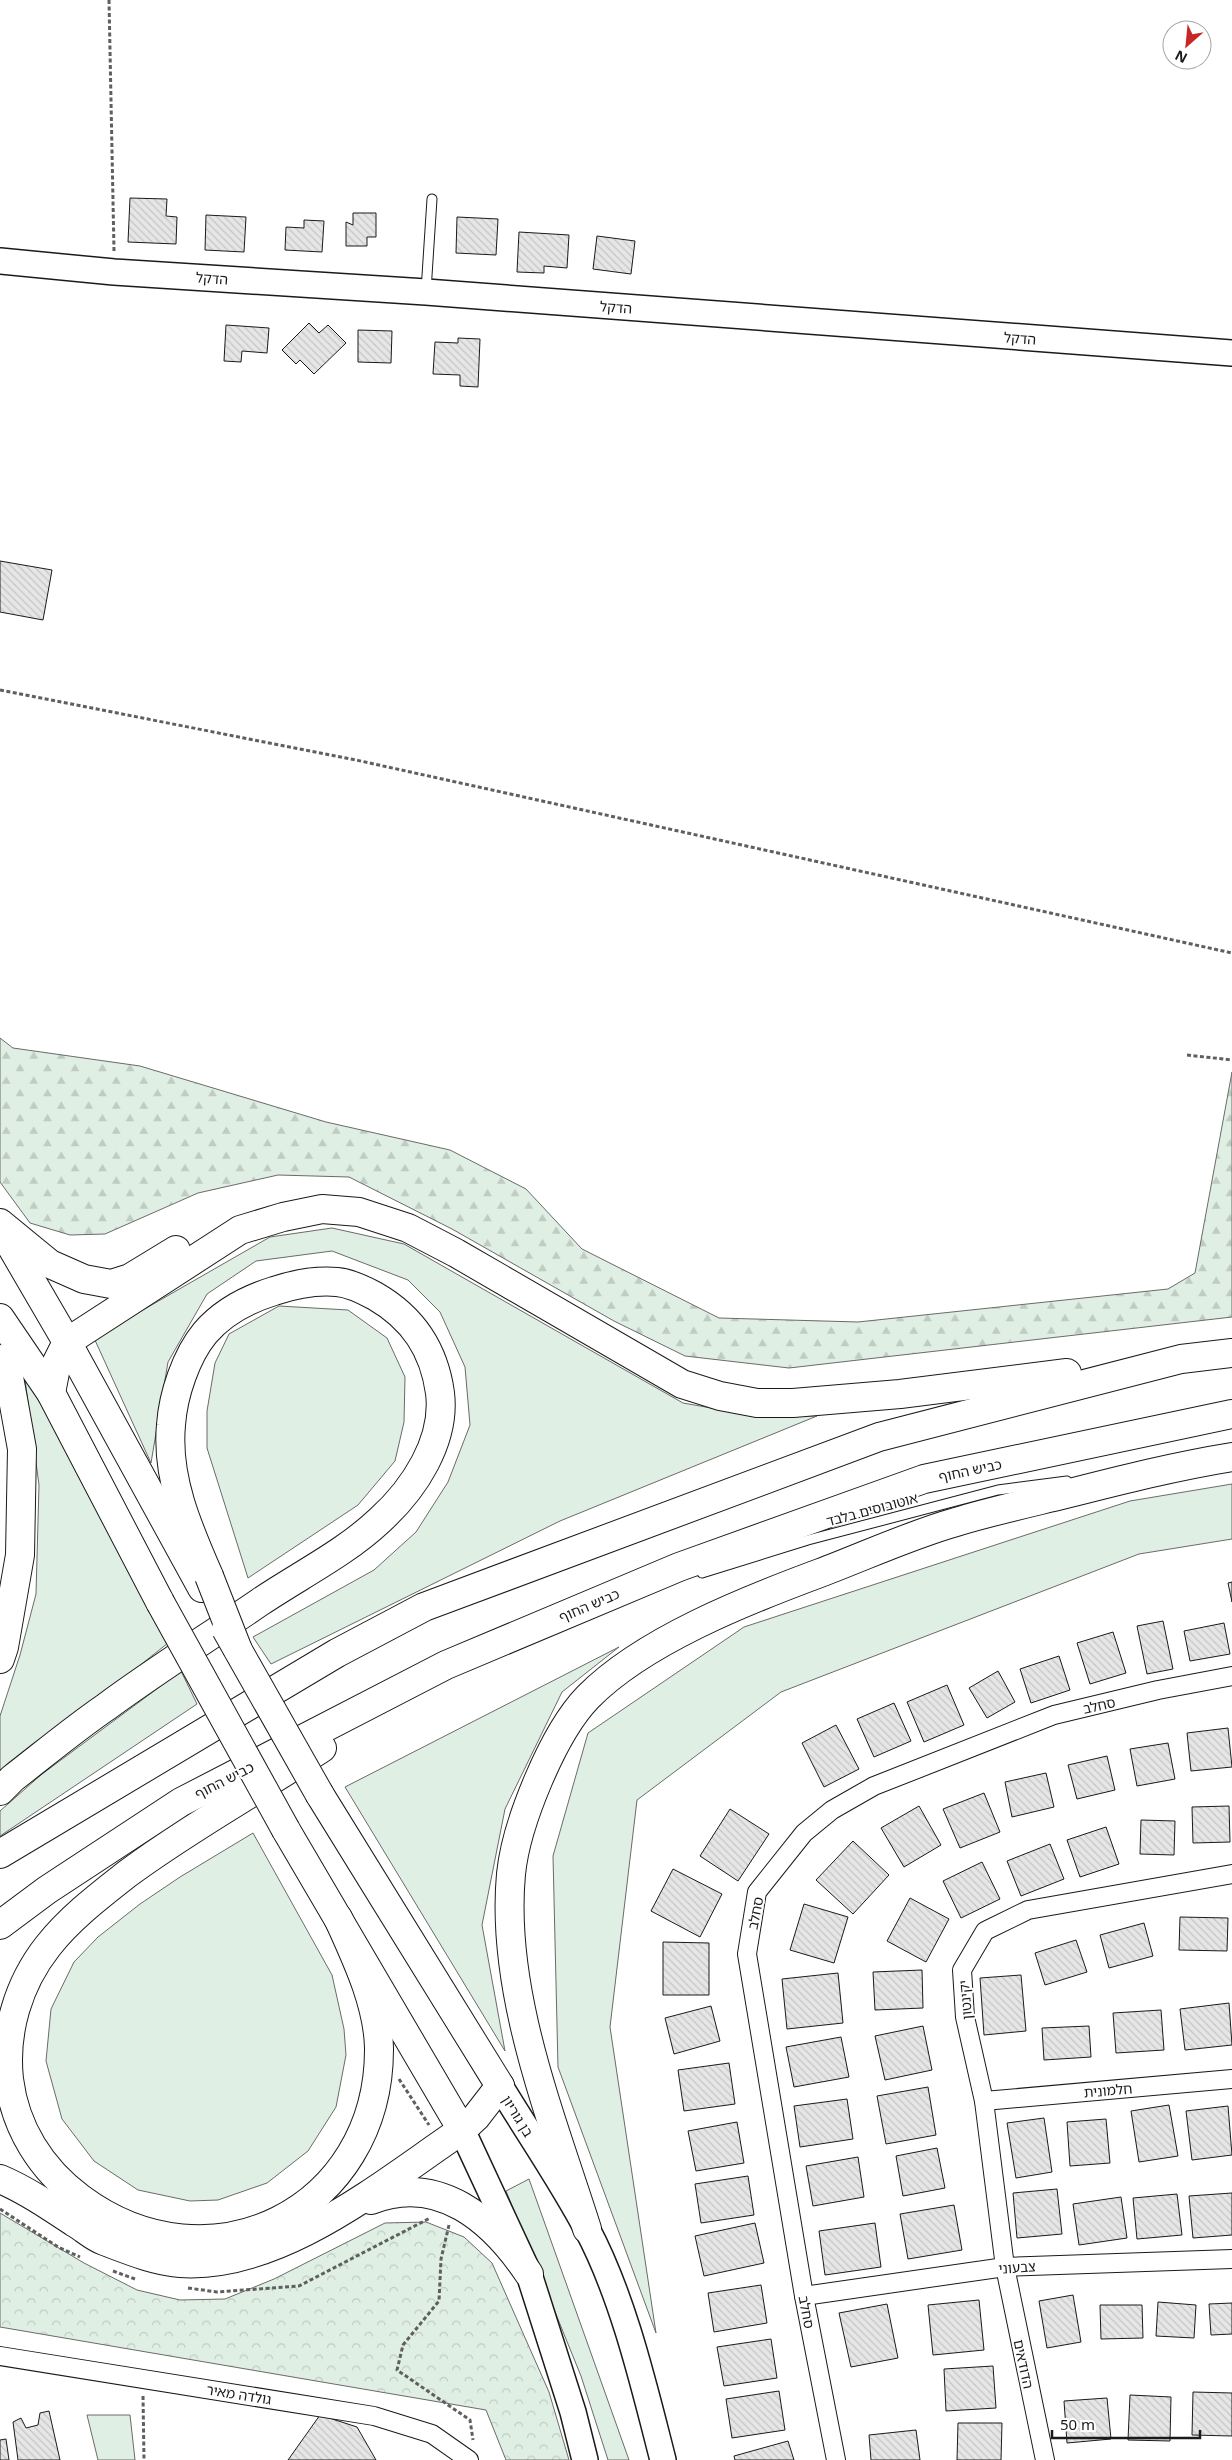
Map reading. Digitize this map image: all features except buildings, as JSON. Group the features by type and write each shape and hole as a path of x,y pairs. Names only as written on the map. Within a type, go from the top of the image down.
{"main road":[{"path":"0,1225 50,1264 84,1279 111,1284 130,1278 210,1230 286,1200 335,1198 382,1210 682,1384 720,1396 758,1403 793,1403 900,1394 1232,1353"},
{"path":"51,1393 57,1362 67,1342 240,1230 283,1216 322,1208 359,1212 408,1228 456,1253"},
{"path":"0,1225 205,1582"},
{"path":"0,1791 13,1778 105,1707 295,1578 353,1544 382,1519 400,1499 419,1474 435,1439 442,1413 436,1367 412,1326 397,1309 366,1291 340,1282 298,1283 254,1297 228,1312 205,1334 188,1360 179,1387 171,1423 171,1450 180,1501 205,1582"},
{"path":"0,1318 51,1393 160,1602 286,1830 338,1918 451,2138"},
{"path":"0,1359 9,1377 22,1449 20,1555 4,1647 0,1659"},
{"path":"0,1854 337,1653 424,1607 879,1437 1181,1359"},
{"name":"כביש החוף","path":"0,1925 47,1890 181,1802 446,1665 679,1567 924,1480 1232,1414"},
{"path":"587,2229 525,2030 515,1975 510,1908 511,1873 520,1830 536,1788 568,1722 587,1697 630,1662 686,1630 767,1593 954,1522 1184,1465 1232,1457"},
{"name":"בן גוריון","path":"205,1582 238,1650 320,1795 500,2086"},
{"path":"338,1918 362,1972 376,2020 379,2047 370,2106 360,2133 335,2175 316,2197 290,2216 266,2227 212,2240 181,2240 155,2236 111,2220 61,2184 30,2145 12,2099 7,2042 21,1992 33,1968 47,1947 67,1925 101,1894 156,1853 292,1768 446,1665"},
{"path":"0,2178 101,2240 149,2257 180,2263 215,2262 274,2248 301,2235 340,2212 451,2138 476,2117 500,2086"},
{"path":"340,2212 384,2195 405,2191 426,2192 458,2206 494,2230 513,2250 529,2274"}],"street":[{"name":"הדקל","path":"0,261 114,272 426,292 1232,353"},
{"name":"סחלב","path":"836,2460 804,2296 747,1954 757,1892 804,1833 832,1810 874,1786 948,1755 1054,1715 1158,1690 1232,1676"},
{"name":"יקינטון","path":"1005,2267 984,2101 965,2017 962,1970 985,1931 1028,1910 1232,1874"},
{"name":"חלמונית","path":"984,2101 1232,2079"},
{"name":"בן גוריון","path":"500,2086 587,2229 609,2277 645,2388 663,2460"},
{"path":"451,2138 529,2274 573,2412 585,2460"},
{"name":"צבעוני","path":"804,2296 1005,2267 1232,2259"},
{"name":"הדודאים","path":"1005,2267 1045,2460"},
{"name":"גולדה מאיר","path":"0,2356 374,2416 432,2434 472,2452"}],"lane":[{"path":"426,292 432,200"},
{"path":"1086,1478 1184,1465"},
{"name":"אוטובוסים בלבד","path":"696,1575 808,1540 998,1490 1077,1480"},
{"path":"575,1612 659,1586"}],"path":[{"path":"109,0 114,272"},
{"path":"0,690 356,760 1232,953"},
{"path":"1187,1054 1232,1060"},
{"path":"377,2070 400,2080 451,2138"},
{"path":"458,2206 452,2216 441,2259 439,2302 403,2345 397,2370 470,2420 472,2452"},
{"path":"143,2379 144,2460"}],"green space":[{"path":"0,1038 13,1048 140,1066 326,1122 450,1150 526,1189 582,1249 719,1318 858,1322 1168,1289 1195,1273 1232,1072 1232,1317 789,1368 685,1356 614,1321 452,1229 349,1177 278,1175 198,1193 105,1234 70,1235 30,1223 0,1182"},
{"path":"332,1228 404,1244 683,1403 751,1415 817,1416 560,1521 271,1664 253,1637 374,1570 416,1532 448,1482 470,1425 465,1367 440,1312 408,1280 332,1251 256,1261 207,1294 168,1362 151,1463 94,1338 270,1237"},
{"path":"279,1306 348,1310 387,1338 405,1377 404,1422 395,1461 358,1505 248,1578 207,1448 207,1411 215,1363 229,1334"},
{"path":"24,1372 168,1643 0,1777 0,1716 20,1655 36,1594 39,1485"},
{"path":"1232,1484 1232,1539 1139,1554 781,1692 637,1800 610,2027 656,2333 558,2067 553,1856 588,1733 744,1627 1130,1501"},
{"path":"619,1647 562,1692 505,1809 482,1925 505,2051 345,1787"},
{"path":"181,1671 197,1704 0,1836 0,1811 42,1774"},
{"path":"253,1833 332,1975 344,2029 346,2055 336,2107 308,2151 267,2183 218,2200 190,2201 138,2190 94,2161 62,2119 46,2061 51,2009 74,1962 98,1937 140,1904 180,1877"},
{"path":"529,2179 629,2460 608,2460 581,2376 506,2191"},
{"path":"0,2213 84,2263 137,2290 180,2300 225,2299 274,2279 385,2223 426,2222 464,2237 492,2263 549,2392 569,2460 506,2460 486,2410 0,2327"},
{"path":"87,2415 130,2415 135,2460 98,2460"}]}
